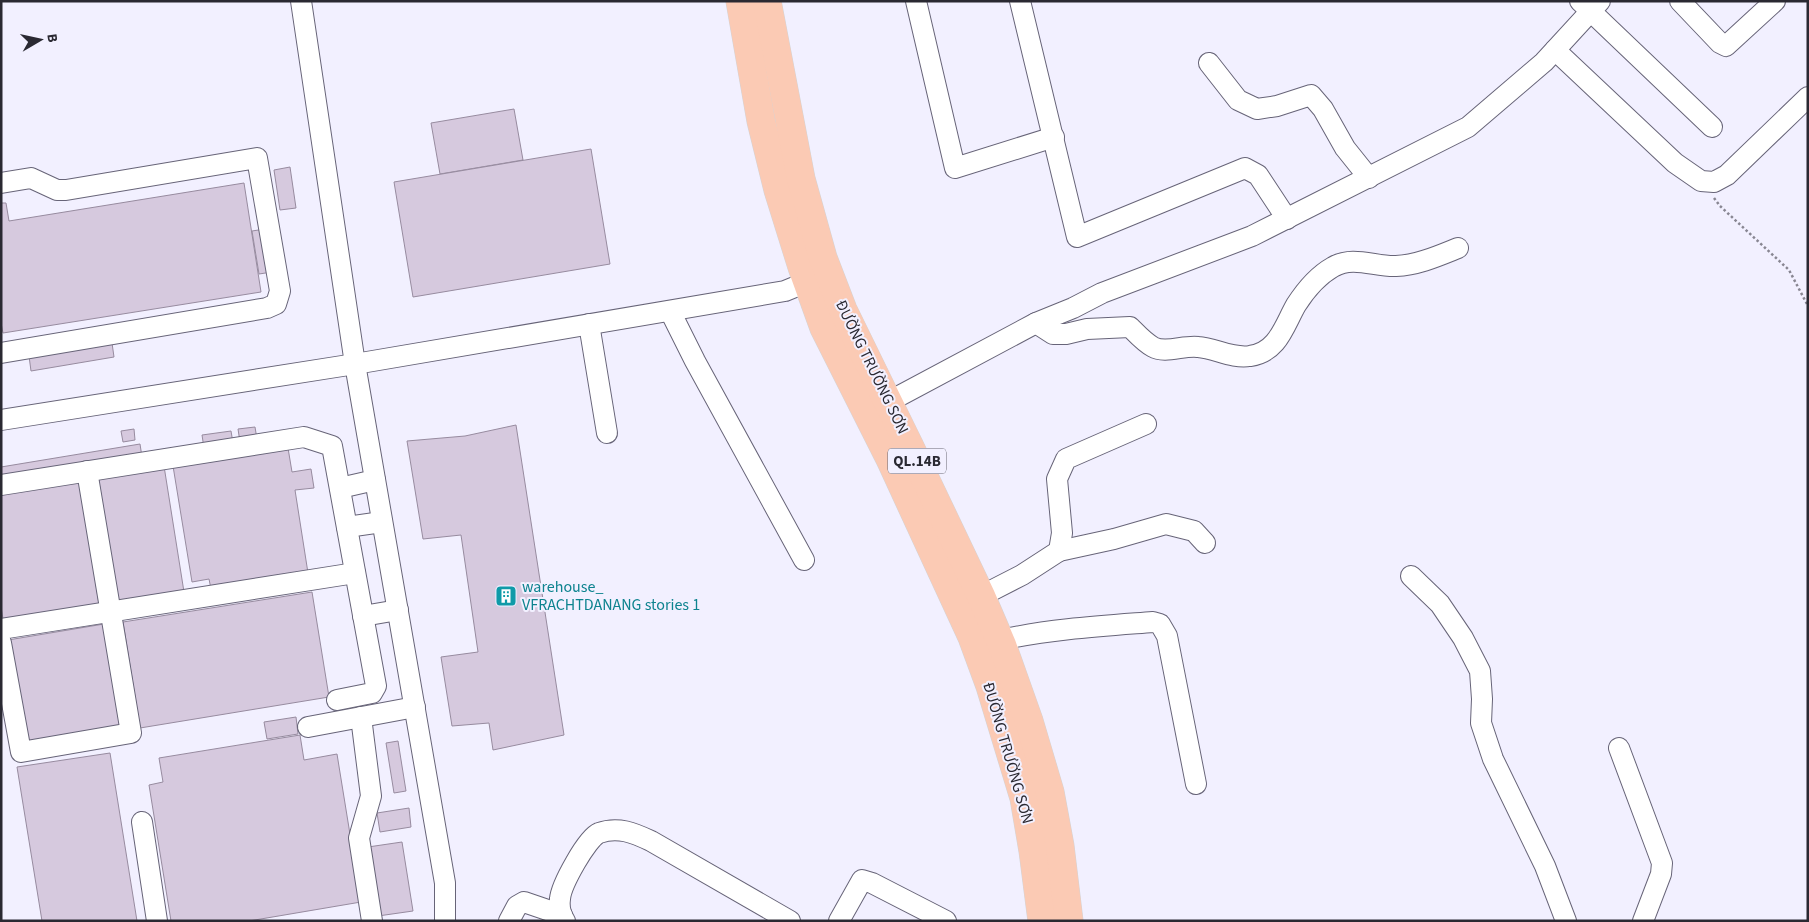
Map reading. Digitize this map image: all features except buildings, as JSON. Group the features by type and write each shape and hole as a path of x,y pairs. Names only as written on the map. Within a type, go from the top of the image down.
{"highway":[{"name":"ĐƯỜNG TRƯỜNG SƠN","path":"740,1 769,155 778,190 824,328 890,459 972,637 1004,729 1024,798 1042,921"},
{"name":"ĐƯỜNG TRƯỜNG SƠN","path":"767,1 801,179 823,258 843,310 981,596 1000,640 1029,721 1050,792 1060,846 1069,921"}],"street":[{"path":"301,1 356,364 445,883 445,921"},
{"path":"916,1 955,168 1054,137"},
{"path":"1020,1 1078,236 1245,168 1258,175 1287,219"},
{"path":"1680,1 1720,43 1726,46 1775,1"},
{"path":"888,402 1036,323 1073,308 1102,293 1252,236 1468,127 1544,62 1590,4 1712,128"},
{"path":"1555,50 1675,163 1701,181 1714,182 1727,175 1808,97"},
{"path":"1209,63 1238,100 1257,109 1277,106 1311,95 1323,109 1345,148 1368,178"},
{"path":"1,184 30,178 57,190 66,190 257,158 280,291 276,304 267,308 1,353"},
{"path":"1036,323 1054,334 1066,334 1087,329 1130,327 1153,348 1162,350 1188,346 1199,347 1249,357 1259,354 1275,343 1305,292 1312,283 1333,267 1357,261 1384,266 1408,265 1458,248"},
{"path":"1,420 356,364 785,291 808,282"},
{"path":"670,310 695,361 804,560"},
{"path":"589,324 607,433"},
{"path":"1059,551 1062,534 1057,479 1066,459 1146,424"},
{"path":"1,485 304,436 332,446 376,686 372,693 337,700"},
{"path":"1,643 21,752 131,733 87,471"},
{"path":"340,488 375,480"},
{"path":"347,527 382,522"},
{"path":"981,596 1022,575 1059,551 1166,524 1194,531 1205,543"},
{"path":"1,629 355,573"},
{"path":"1411,576 1440,604 1463,638 1480,671 1481,723 1490,750 1545,866 1566,921"},
{"path":"363,616 398,610"},
{"path":"1000,640 1064,629 1153,622 1160,624 1167,636 1196,784"},
{"path":"308,727 415,707"},
{"path":"361,717 371,796 359,838 372,921"},
{"path":"1619,748 1662,863 1661,874 1643,921"},
{"path":"142,822 157,921"},
{"path":"564,918 560,898 568,874 581,853 597,834 614,830 629,831 651,841 790,921"},
{"path":"839,921 862,880 872,883 946,921"},
{"path":"509,921 517,906 524,902 564,918"}],"path":[{"path":"1701,181 1720,206 1789,270 1808,306"}],"place":[{"name":"warehouse_ VFRACHTDANANG stories 1","path":"506,596"}]}
